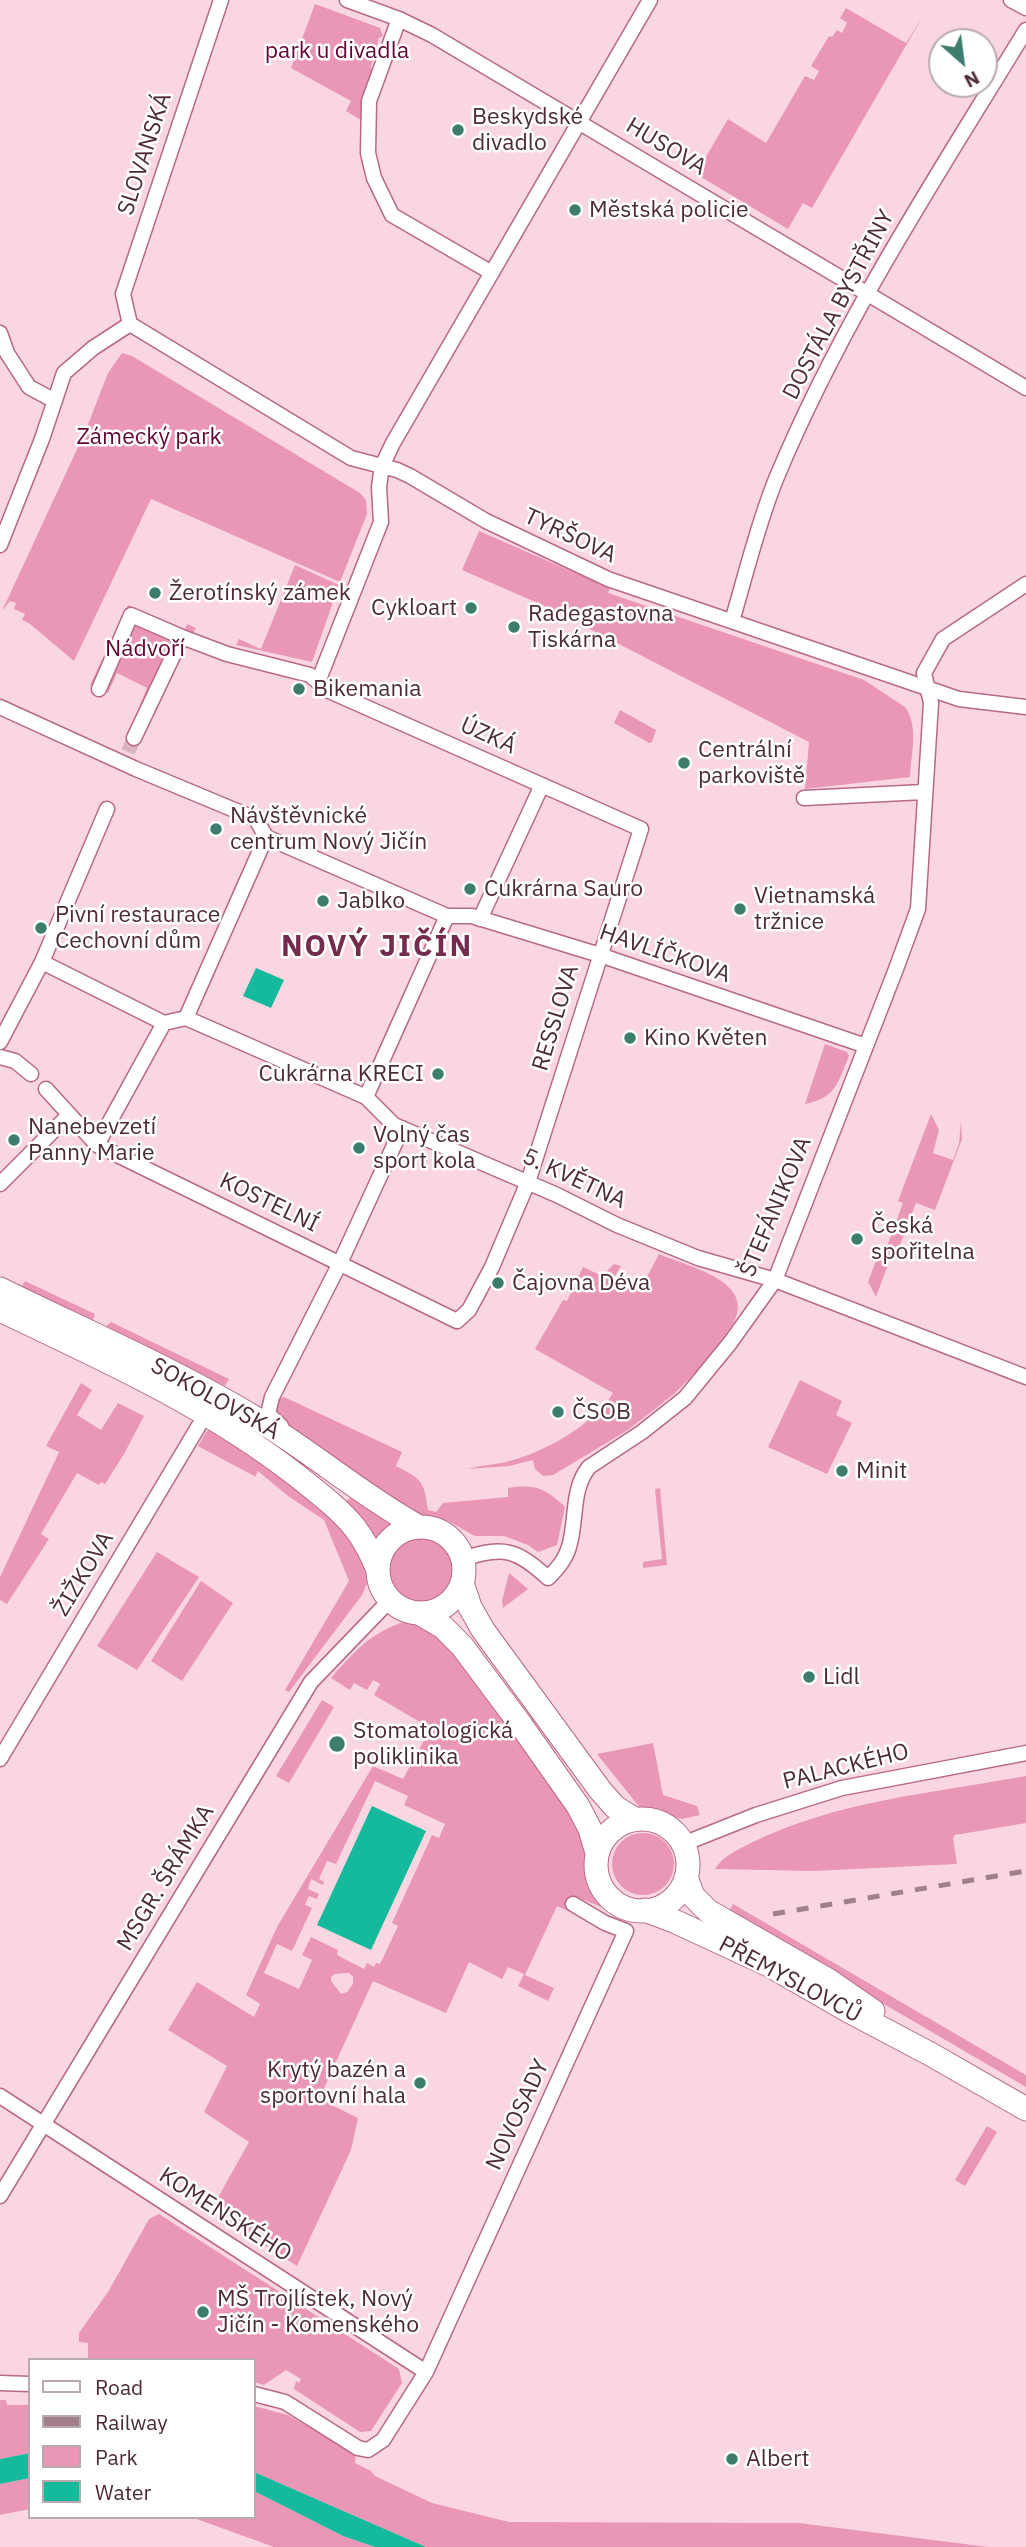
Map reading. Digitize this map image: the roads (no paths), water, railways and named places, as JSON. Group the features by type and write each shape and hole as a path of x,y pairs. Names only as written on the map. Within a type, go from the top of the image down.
{"main road":[{"name":"SOKOLOVSKÁ","path":"0,1289 206,1390 264,1424 419,1527"},
{"name":"SOKOLOVSKÁ","path":"0,1310 207,1412 278,1461 328,1502 355,1528 369,1548 378,1570"},
{"path":"597,1853 608,1833 620,1824 634,1819 649,1819 675,1832 683,1844 687,1858 686,1877 673,1899 660,1907 629,1909 609,1897 597,1877 597,1853 590,1829 578,1806 521,1726 462,1646 443,1627 419,1613 401,1608 390,1600 380,1583 378,1570 380,1557 390,1540 407,1530 432,1528 449,1537 458,1547 463,1559 462,1583 470,1608 483,1630 600,1790 615,1807 634,1819"},
{"path":"419,1613 444,1606 453,1598 462,1583"},
{"name":"PŘEMYSLOVCŮ","path":"686,1877 693,1896 708,1911 843,1989 932,2055"},
{"name":"PŘEMYSLOVCŮ","path":"645,1910 749,1956 1026,2109"}],"street":[{"name":"SLOVANSKÁ","path":"130,324 123,294 221,0"},
{"name":"HUSOVA","path":"347,0 399,19 432,35 1026,388"},
{"path":"318,682 381,522 379,487 382,466 393,443 650,0"},
{"path":"1011,0 1026,8"},
{"path":"399,19 369,101 368,153 374,178 393,215 492,273"},
{"name":"DOSTÁLA BYSTŘINY","path":"732,621 776,481 814,397 866,293 1026,30"},
{"path":"0,545 64,373 93,348 130,324"},
{"name":"TYRŠOVA","path":"130,324 351,458 410,476 486,522 608,579 959,698 1026,707"},
{"path":"0,333 7,353 29,387 55,401"},
{"name":"ŠTEFÁNIKOVA","path":"463,1559 477,1554 510,1552 528,1560 548,1578 562,1564 570,1546 584,1474 642,1433 685,1398 730,1343 775,1280 918,909 931,703 924,673 943,639 1026,584"},
{"name":"ÚZKÁ","path":"99,689 131,615 227,654 310,675 327,690 641,828"},
{"path":"128,751 182,637"},
{"path":"0,707 128,751 256,819 266,837 186,1018"},
{"path":"480,919 542,785"},
{"path":"804,798 924,792"},
{"path":"0,1042 42,962 107,810"},
{"name":"RESSLOVA","path":"457,1321 469,1310 492,1267 528,1182 641,828"},
{"name":"HAVLÍČKOVA","path":"266,837 447,916 472,916 600,955 866,1046"},
{"path":"42,962 164,1023 186,1018 366,1097 447,916"},
{"path":"97,1145 164,1023"},
{"path":"0,1057 15,1061 31,1074"},
{"name":"KOSTELNÍ","path":"46,1089 97,1145 457,1321"},
{"name":"5. KVĚTNA","path":"366,1097 394,1125 528,1182 617,1224 698,1258 775,1280 1026,1377"},
{"path":"0,1184 69,1115"},
{"path":"349,1483 317,1450 271,1419 268,1409 340,1263 402,1128"},
{"name":"ŽIŽKOVA","path":"0,1759 207,1412"},
{"name":"MSGR. ŠRÁMKA","path":"0,2196 311,1682 390,1600"},
{"name":"PALACKÉHO","path":"683,1844 766,1811 842,1788 1026,1753"},
{"name":"NOVOSADY","path":"426,2372 626,1931 573,1904"},
{"name":"KOMENSKÉHO","path":"0,2096 426,2372"},
{"path":"256,2395 285,2402 352,2445 368,2450 383,2440 426,2372"},
{"path":"0,2384 28,2384"}],"water":[{"path":"256,968 284,980 271,1008 243,996"},
{"path":"372,1806 426,1831 371,1950 317,1925"},
{"path":"28,2453 28,2478 0,2484 0,2459"},
{"path":"256,2473 426,2547 375,2547 343,2536 256,2492"}],"tunnel":[{"path":"128,752 134,738"}],"railway":[{"path":"773,1914 1026,1871"}],"place":[{"name":"Beskydské divadlo","path":"458,130"},
{"name":"Městská policie","path":"575,210"},
{"name":"Žerotínský zámek","path":"155,593"},
{"name":"Cykloart","path":"471,608"},
{"name":"Radegastovna Tiskárna","path":"514,627"},
{"name":"Bikemania","path":"299,689"},
{"name":"Centrální parkoviště","path":"684,763"},
{"name":"Návštěvnické centrum Nový Jičín","path":"216,829"},
{"name":"Cukrárna Sauro","path":"470,889"},
{"name":"Jablko","path":"323,901"},
{"name":"Vietnamská tržnice","path":"740,909"},
{"name":"Pivní restaurace Cechovní dům","path":"41,928"},
{"name":"Kino Květen","path":"630,1038"},
{"name":"Cukrárna KRECI","path":"438,1074"},
{"name":"Nanebevzetí Panny Marie","path":"14,1140"},
{"name":"Volný čas sport kola","path":"359,1148"},
{"name":"Česká spořitelna","path":"857,1239"},
{"name":"Čajovna Déva","path":"498,1283"},
{"name":"ČSOB","path":"558,1412"},
{"name":"Minit","path":"842,1471"},
{"name":"Lidl","path":"809,1677"},
{"name":"Stomatologická poliklinika","path":"337,1744"},
{"name":"Krytý bazén a sportovní hala","path":"420,2083"},
{"name":"MŠ Trojlístek, Nový Jičín - Komenského","path":"203,2312"},
{"name":"Albert","path":"732,2459"}],"district":[{"name":"NOVÝ JIČÍN","path":"377,947"}],"park label":[{"name":"park u divadla","path":"337,51"},
{"name":"Zámecký park","path":"149,437"},
{"name":"Nádvoří","path":"145,649"}]}
